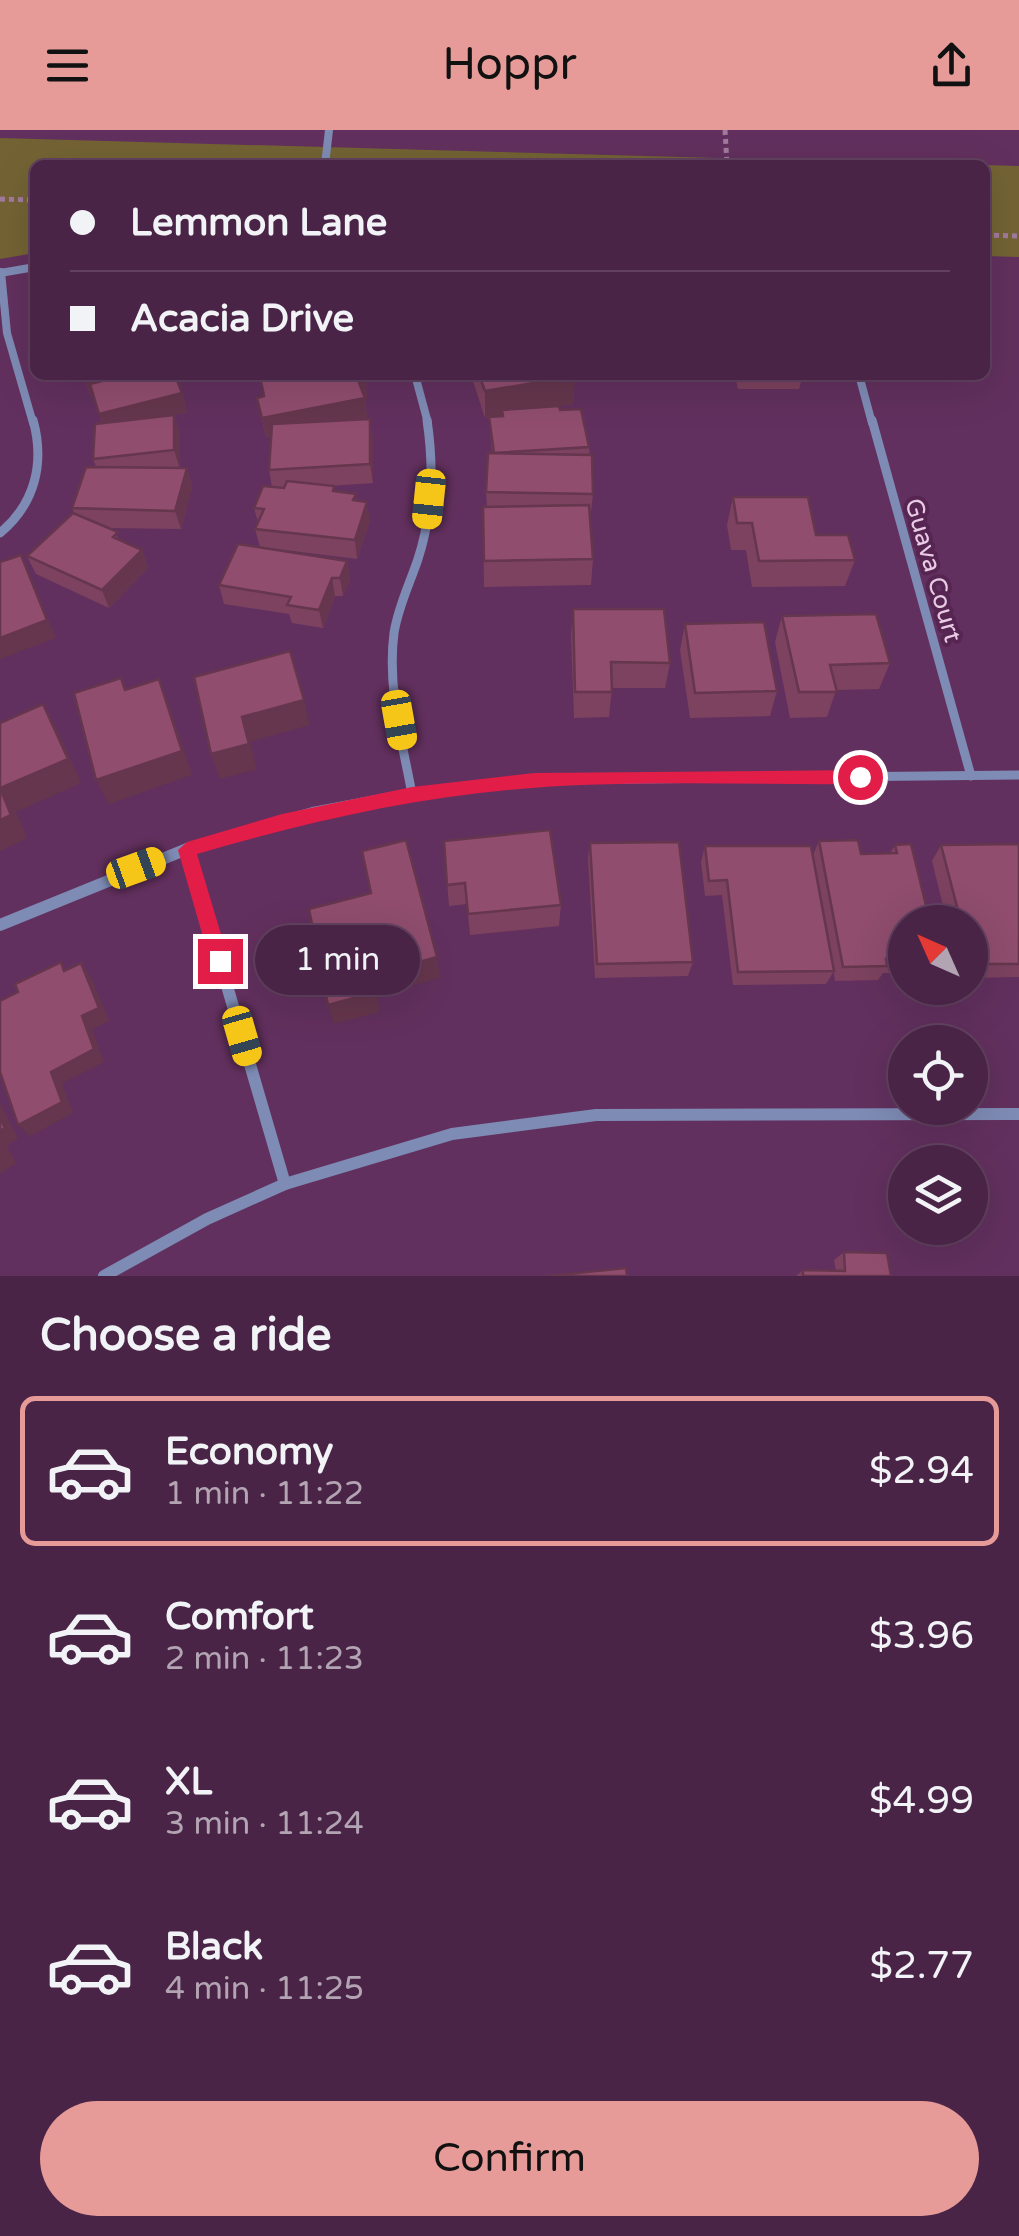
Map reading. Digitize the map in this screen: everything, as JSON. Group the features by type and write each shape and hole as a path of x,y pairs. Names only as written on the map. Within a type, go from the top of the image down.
{"street":[{"path":"326,160 330,130"},
{"path":"0,533 28,506 40,456 7,333 0,272 30,268"},
{"path":"412,794 392,655 398,616 423,541 432,472 429,420 417,380"},
{"name":"Guava Court","path":"860,380 971,776"},
{"path":"0,925 187,850 313,813 412,794 534,780 1019,775"},
{"path":"187,850 285,1184"},
{"path":"104,1276 207,1219 285,1184 452,1134 596,1115 1019,1114"}],"path":[{"path":"725,130 727,160"},
{"path":"0,199 30,200"},
{"path":"990,235 1019,236"}],"shaded area":[{"path":"0,138 788,160 30,160 30,254 0,259"},
{"path":"990,165 1019,166 1019,257 990,256"}],"building":[{"path":"106,380 177,380 182,393 99,414 90,384"},
{"path":"358,380 365,398 262,418 257,398 264,396 261,381"},
{"path":"481,380 551,380 485,391"},
{"path":"559,406 560,410 581,409 589,447 494,453 489,417 503,416 502,410"},
{"path":"174,415 174,450 93,459 95,424"},
{"path":"370,419 370,464 269,470 272,424"},
{"path":"488,453 592,455 593,494 486,492"},
{"path":"86,467 187,468 175,511 72,508"},
{"path":"287,481 334,486 333,491 356,494 353,500 367,502 355,540 255,529 264,509 254,508 263,486 284,488"},
{"path":"733,497 808,497 816,535 848,535 855,560 759,561 752,523 737,523"},
{"path":"589,505 593,559 484,561 483,507"},
{"path":"73,513 118,532 113,537 142,550 102,590 27,556"},
{"path":"238,544 347,561 340,578 332,578 319,610 287,605 291,597 219,585"},
{"path":"21,555 47,620 0,638 0,562"},
{"path":"573,609 664,609 670,663 611,662 612,692 575,692"},
{"path":"876,614 890,663 830,665 837,692 799,692 782,616"},
{"path":"764,622 777,691 695,693 685,624"},
{"path":"290,651 304,700 242,717 249,744 211,754 194,677"},
{"path":"121,678 125,690 159,679 182,751 96,780 74,693"},
{"path":"43,704 68,759 0,788 0,723"},
{"path":"0,788 11,815 0,820"},
{"path":"550,830 561,905 468,914 465,883 447,885 444,841"},
{"path":"406,840 437,957 372,975 376,992 328,1005 309,909 371,893 362,851"},
{"path":"858,840 861,854 897,853 895,845 911,844 926,905 888,905 887,966 843,967 819,841"},
{"path":"679,842 693,962 597,964 590,843"},
{"path":"1019,844 1019,964 988,964 988,905 957,905 941,845"},
{"path":"705,846 811,846 834,971 738,972 727,880 709,881"},
{"path":"61,962 64,971 81,963 99,1008 82,1016 94,1049 51,1072 62,1102 18,1125 0,1072 0,1001 18,992 15,984"},
{"path":"844,1252 887,1253 891,1276 803,1276 803,1270 845,1271"},
{"path":"626,1268 627,1276 548,1276"}],"route":[{"path":"220,961 187,850 313,813 412,794 534,780 860,777"}]}
